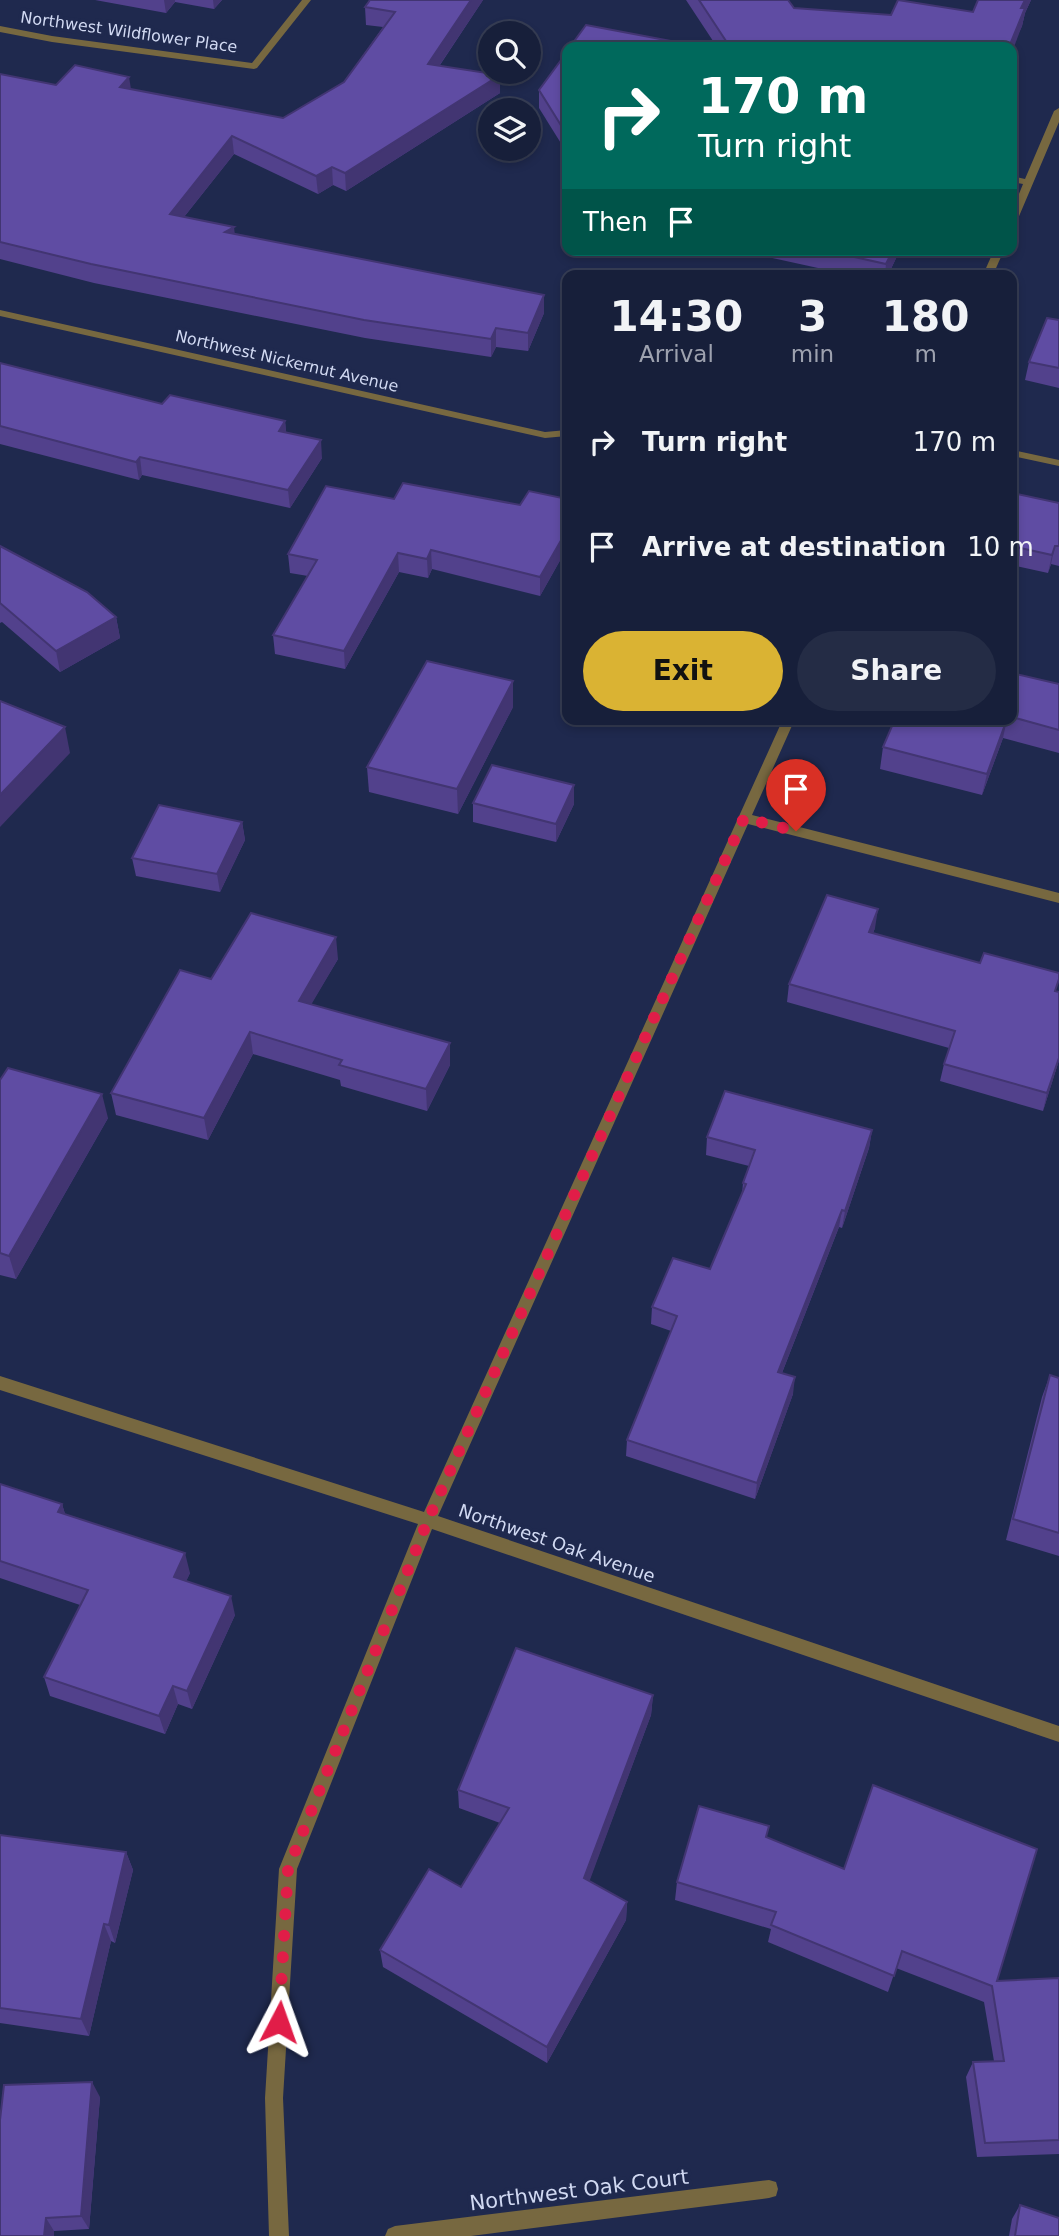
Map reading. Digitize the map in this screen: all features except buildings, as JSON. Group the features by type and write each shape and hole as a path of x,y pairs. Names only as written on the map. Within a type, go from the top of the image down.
{"street":[{"name":"Northwest Wildflower Place","path":"0,29 52,39 254,66 307,0"},
{"path":"1017,208 1059,111"},
{"path":"1017,180 1028,182"},
{"name":"Northwest Nickernut Avenue","path":"0,313 545,435 562,433"},
{"path":"1017,454 1059,463"},
{"path":"279,2236 274,2098 288,1869 428,1520 786,725"},
{"path":"744,818 1059,898"},
{"name":"Northwest Oak Avenue","path":"0,1383 428,1520 1059,1734"},
{"name":"Northwest Oak Court","path":"394,2236 769,2189"}],"route":[{"path":"279,2022 288,1869 428,1520 744,818 796,831"}]}
